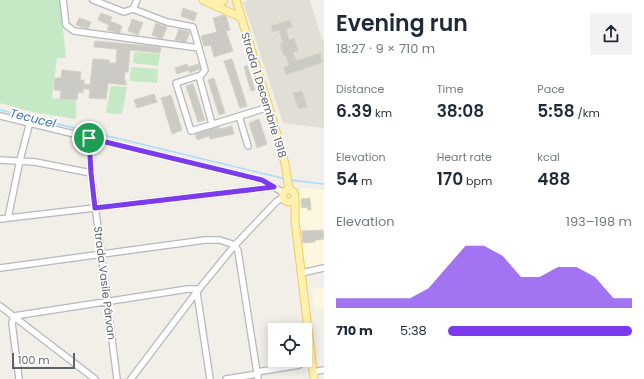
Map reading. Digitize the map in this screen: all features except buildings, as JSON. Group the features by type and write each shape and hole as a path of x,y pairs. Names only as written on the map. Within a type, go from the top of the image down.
{"main road":[{"path":"205,1 216,3 224,0"},
{"path":"205,1 240,17"},
{"name":"Strada 1 Decembrie 1918","path":"238,1 240,17 269,107 286,169 286,193 295,221"},
{"name":"Strada 1 Decembrie 1918","path":"286,193 291,202 295,198 295,221 314,376"}],"street":[{"path":"63,0 66,25 74,32 199,48"},
{"path":"93,0 124,12 133,9 167,22 193,27 205,70 198,76 176,83 191,131 269,107"},
{"path":"133,9 137,0"},
{"path":"198,76 212,124"},
{"path":"0,116 30,122 89,138 262,180 286,193 236,245 198,291 131,379"},
{"path":"239,116 248,146"},
{"path":"8,218 20,160 30,122"},
{"name":"Strada Vasile Pârvan","path":"89,138 95,208 117,379"},
{"path":"0,160 20,160 91,173"},
{"path":"0,219 274,187"},
{"path":"0,268 206,240 220,240 236,245"},
{"path":"236,245 258,375"},
{"path":"301,273 324,268"},
{"path":"14,316 188,289 198,291"},
{"path":"198,291 210,379"},
{"path":"0,306 95,379"},
{"path":"14,316 12,323 19,379"},
{"path":"226,379 258,375 292,367"},
{"path":"314,376 324,370"}],"shaded area":[{"path":"250,0 310,0 322,39 324,39 324,128 283,123 243,2"},
{"path":"301,188 324,190 324,265 302,270 298,200"},
{"path":"324,287 324,309 315,311 312,289"}],"green space":[{"path":"0,0 60,0 66,58 57,58 52,98 76,101 76,119 33,112 0,103"},
{"path":"134,52 160,54 158,66 133,63"},
{"path":"131,67 158,69 157,83 130,81"},
{"path":"111,86 127,87 122,114 106,113"}],"waterway":[{"name":"Tecucel","path":"0,110 286,179"},
{"name":"Tecucel","path":"290,180 324,184"}],"route":[{"path":"89,138 262,180 274,187 95,208 89,138"}]}
